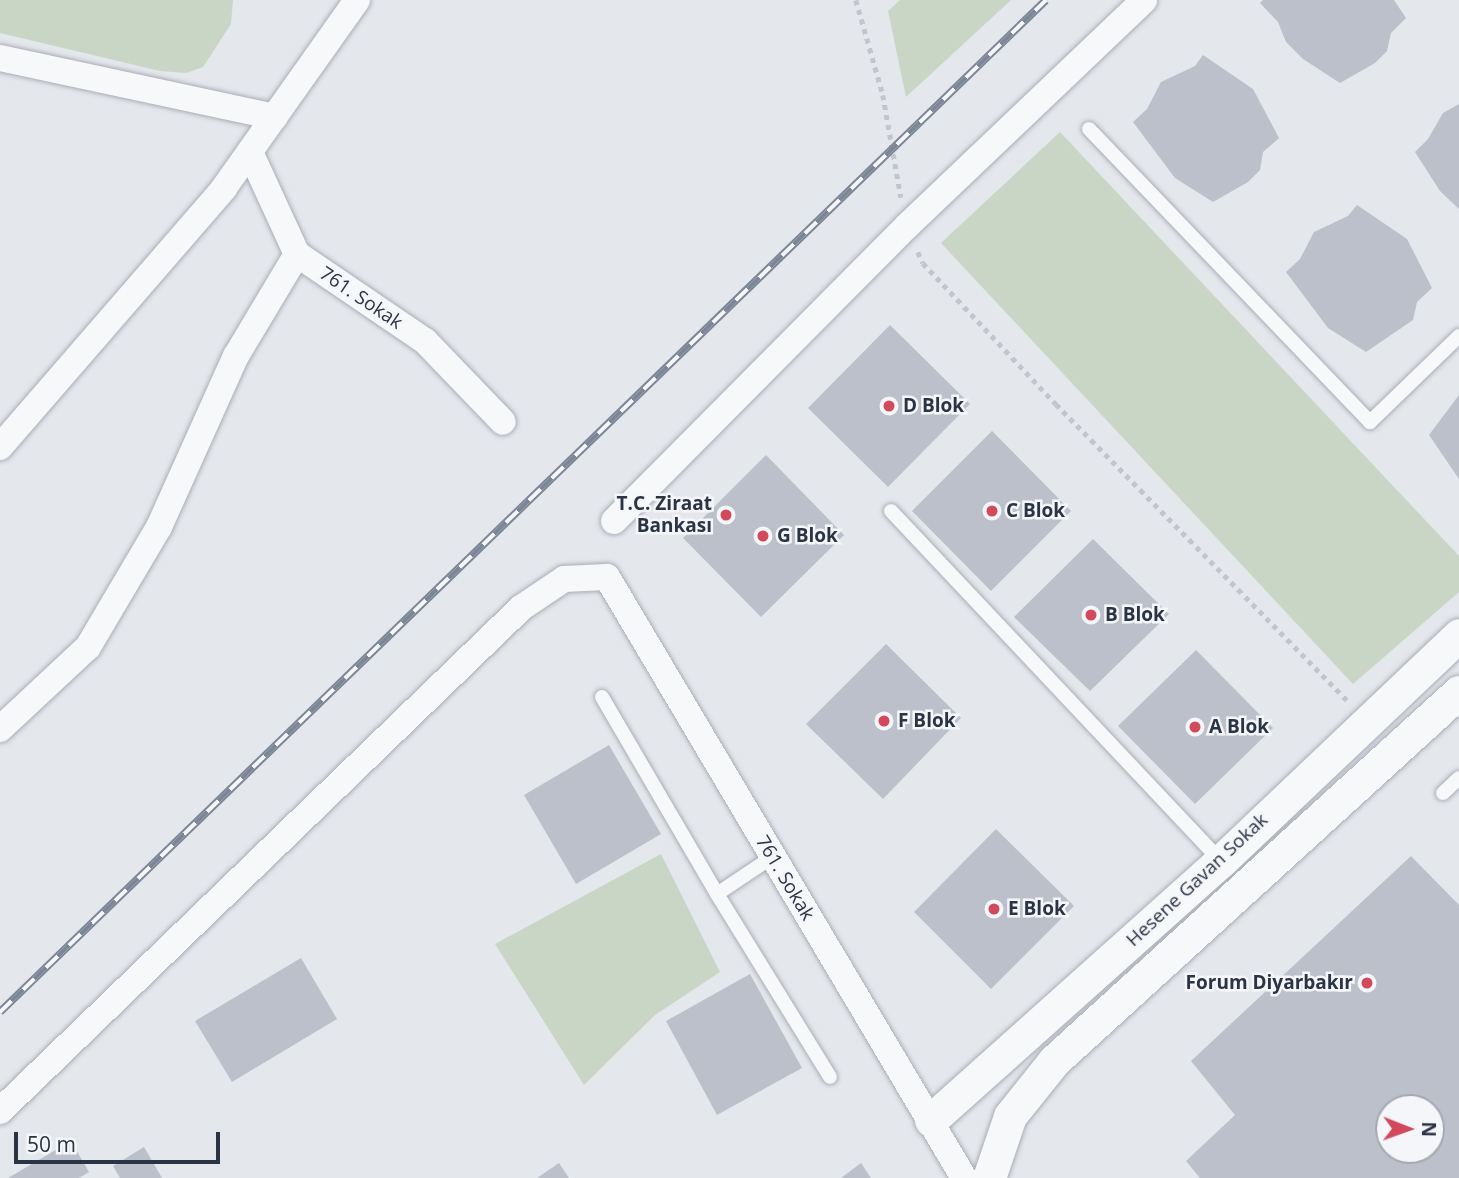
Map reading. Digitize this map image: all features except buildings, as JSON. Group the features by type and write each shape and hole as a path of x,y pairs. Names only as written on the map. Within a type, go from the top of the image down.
{"street":[{"path":"0,447 224,188 357,0"},
{"path":"614,521 908,225 1144,0"},
{"path":"0,58 275,117"},
{"path":"0,729 88,647 159,527 236,356 296,254 250,152"},
{"name":"761. Sokak","path":"296,254 425,341 503,422"},
{"name":"761. Sokak","path":"0,1111 521,608 564,579 607,577 964,1178"},
{"name":"Hesene Gavan Sokak","path":"931,1120 1221,861 1366,720 1459,635"},
{"path":"989,1178 1010,1116 1054,1061 1459,692"}],"lane":[{"path":"1089,129 1370,422 1459,336"},
{"path":"891,510 1221,861"},
{"path":"602,697 717,894 830,1077"},
{"path":"1443,793 1459,778"},
{"path":"717,894 772,857"}],"path":[{"path":"856,0 883,95 908,225 923,263 1366,720"}],"green space":[{"path":"0,0 233,0 231,24 203,67 186,73 160,71 0,33"},
{"path":"900,0 1011,0 906,97 888,11"},
{"path":"1060,132 1459,556 1459,592 1353,684 941,243"},
{"path":"661,854 720,972 655,1015 584,1085 495,944"}],"railway":[{"path":"0,1012 1046,0"}],"place":[{"name":"D Blok","path":"889,406"},
{"name":"C Blok","path":"992,511"},
{"name":"T.C. Ziraat Bankası","path":"726,515"},
{"name":"G Blok","path":"763,536"},
{"name":"B Blok","path":"1091,615"},
{"name":"F Blok","path":"884,721"},
{"name":"A Blok","path":"1195,727"},
{"name":"E Blok","path":"994,909"},
{"name":"Forum Diyarbakır","path":"1367,983"}]}
